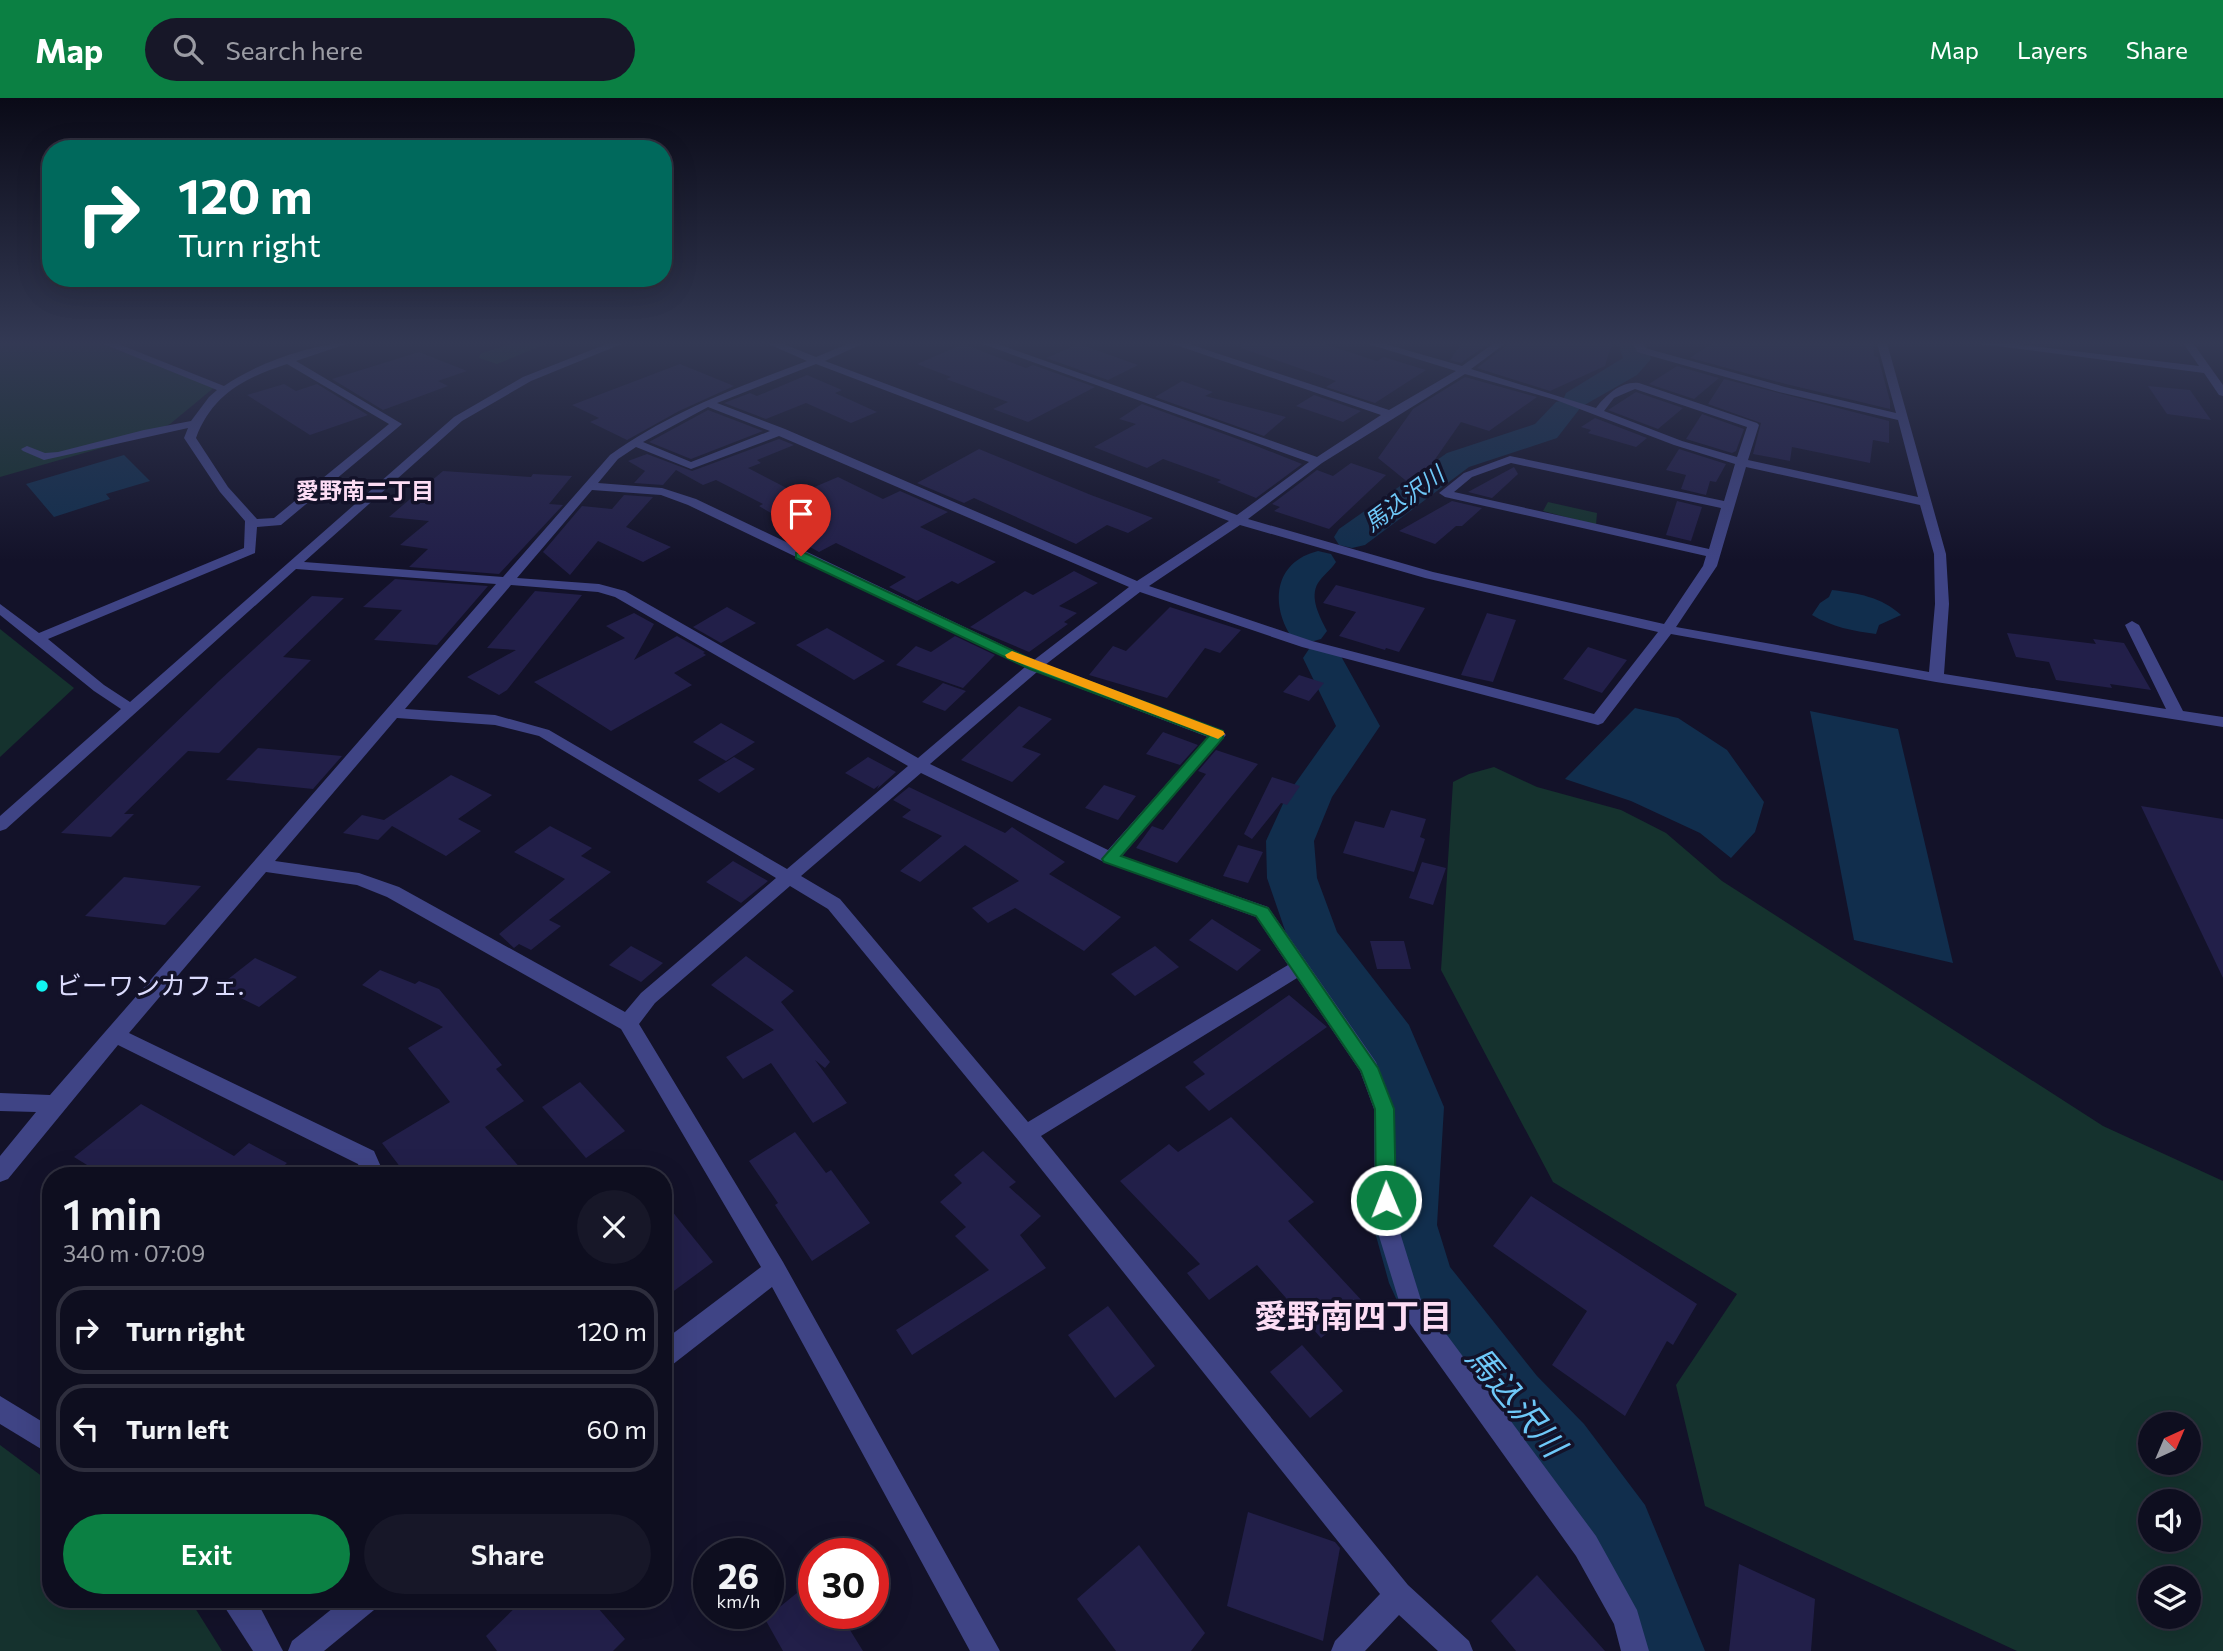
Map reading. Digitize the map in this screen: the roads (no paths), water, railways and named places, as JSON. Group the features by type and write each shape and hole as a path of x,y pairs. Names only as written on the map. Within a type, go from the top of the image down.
{"street":[{"path":"39,638 250,550 250,523 190,438 193,424 200,415"},
{"path":"250,523 277,522 396,424 382,415"},
{"path":"0,825 291,565 464,415"},
{"path":"0,1172 55,1104 614,457 657,427 683,415"},
{"path":"740,415 781,431 1138,587 1262,630 1598,720 1667,630 1710,566 1753,425 1725,415"},
{"path":"960,415 1237,520 1348,554 1478,588 1667,630 1936,678 2223,722"},
{"path":"1190,415 1318,461"},
{"path":"628,1023 648,998 1035,666 1138,587 1388,415"},
{"path":"1610,415 1678,443 1741,462 1927,503"},
{"path":"1892,415 1903,418 1940,554 1941,604 1936,678"},
{"path":"27,449 44,457 193,424"},
{"path":"634,442 691,466 781,431"},
{"path":"1713,554 1445,493 1468,475 1510,459 1728,506"},
{"path":"588,486 662,492 692,502 1035,666 1218,734 1110,859"},
{"path":"291,565 599,587 620,594 918,765 1110,859 1262,912 1369,1068 1384,1109 1386,1223 1411,1306 1586,1546 1627,1620 1635,1651"},
{"path":"0,608 99,688 131,709"},
{"path":"2132,625 2177,715"},
{"path":"392,713 495,720 544,733 834,904 1026,1134 1398,1595 1459,1651"},
{"path":"261,865 359,879 393,892 628,1023 775,1270 986,1651"},
{"path":"1026,1134 1300,967"},
{"path":"115,1035 366,1158 370,1167"},
{"path":"0,1102 55,1104"},
{"path":"672,1349 775,1270"},
{"path":"0,1409 42,1436"},
{"path":"1345,1651 1398,1595"},
{"path":"241,1608 251,1619 269,1651"},
{"path":"302,1651 354,1608"}],"water":[{"path":"124,455 150,481 106,494 110,499 54,517 26,484"},
{"path":"1832,590 1860,594 1877,600 1901,615 1879,625 1876,634 1851,630 1812,615"},
{"path":"1635,708 1678,718 1727,750 1764,802 1755,832 1731,858 1700,833 1631,801 1565,779"},
{"path":"1810,711 1898,729 1953,963 1854,940"}],"waterway":[{"name":"馬込沢川","path":"1352,537 1458,460 1546,431 1560,415"},
{"name":"馬込沢川","path":"1307,631 1298,610 1297,586 1318,562"},
{"name":"馬込沢川","path":"1323,658 1358,726 1310,795 1290,841 1292,878 1314,939 1389,1041 1415,1107 1405,1225 1422,1283 1512,1401 1558,1450 1618,1532 1665,1651"}],"place":[{"name":"ビーワンカフェ.","path":"42,986"}],"district":[{"name":"愛野南二丁目","path":"365,491"},
{"name":"愛野南四丁目","path":"1353,1316"}]}
